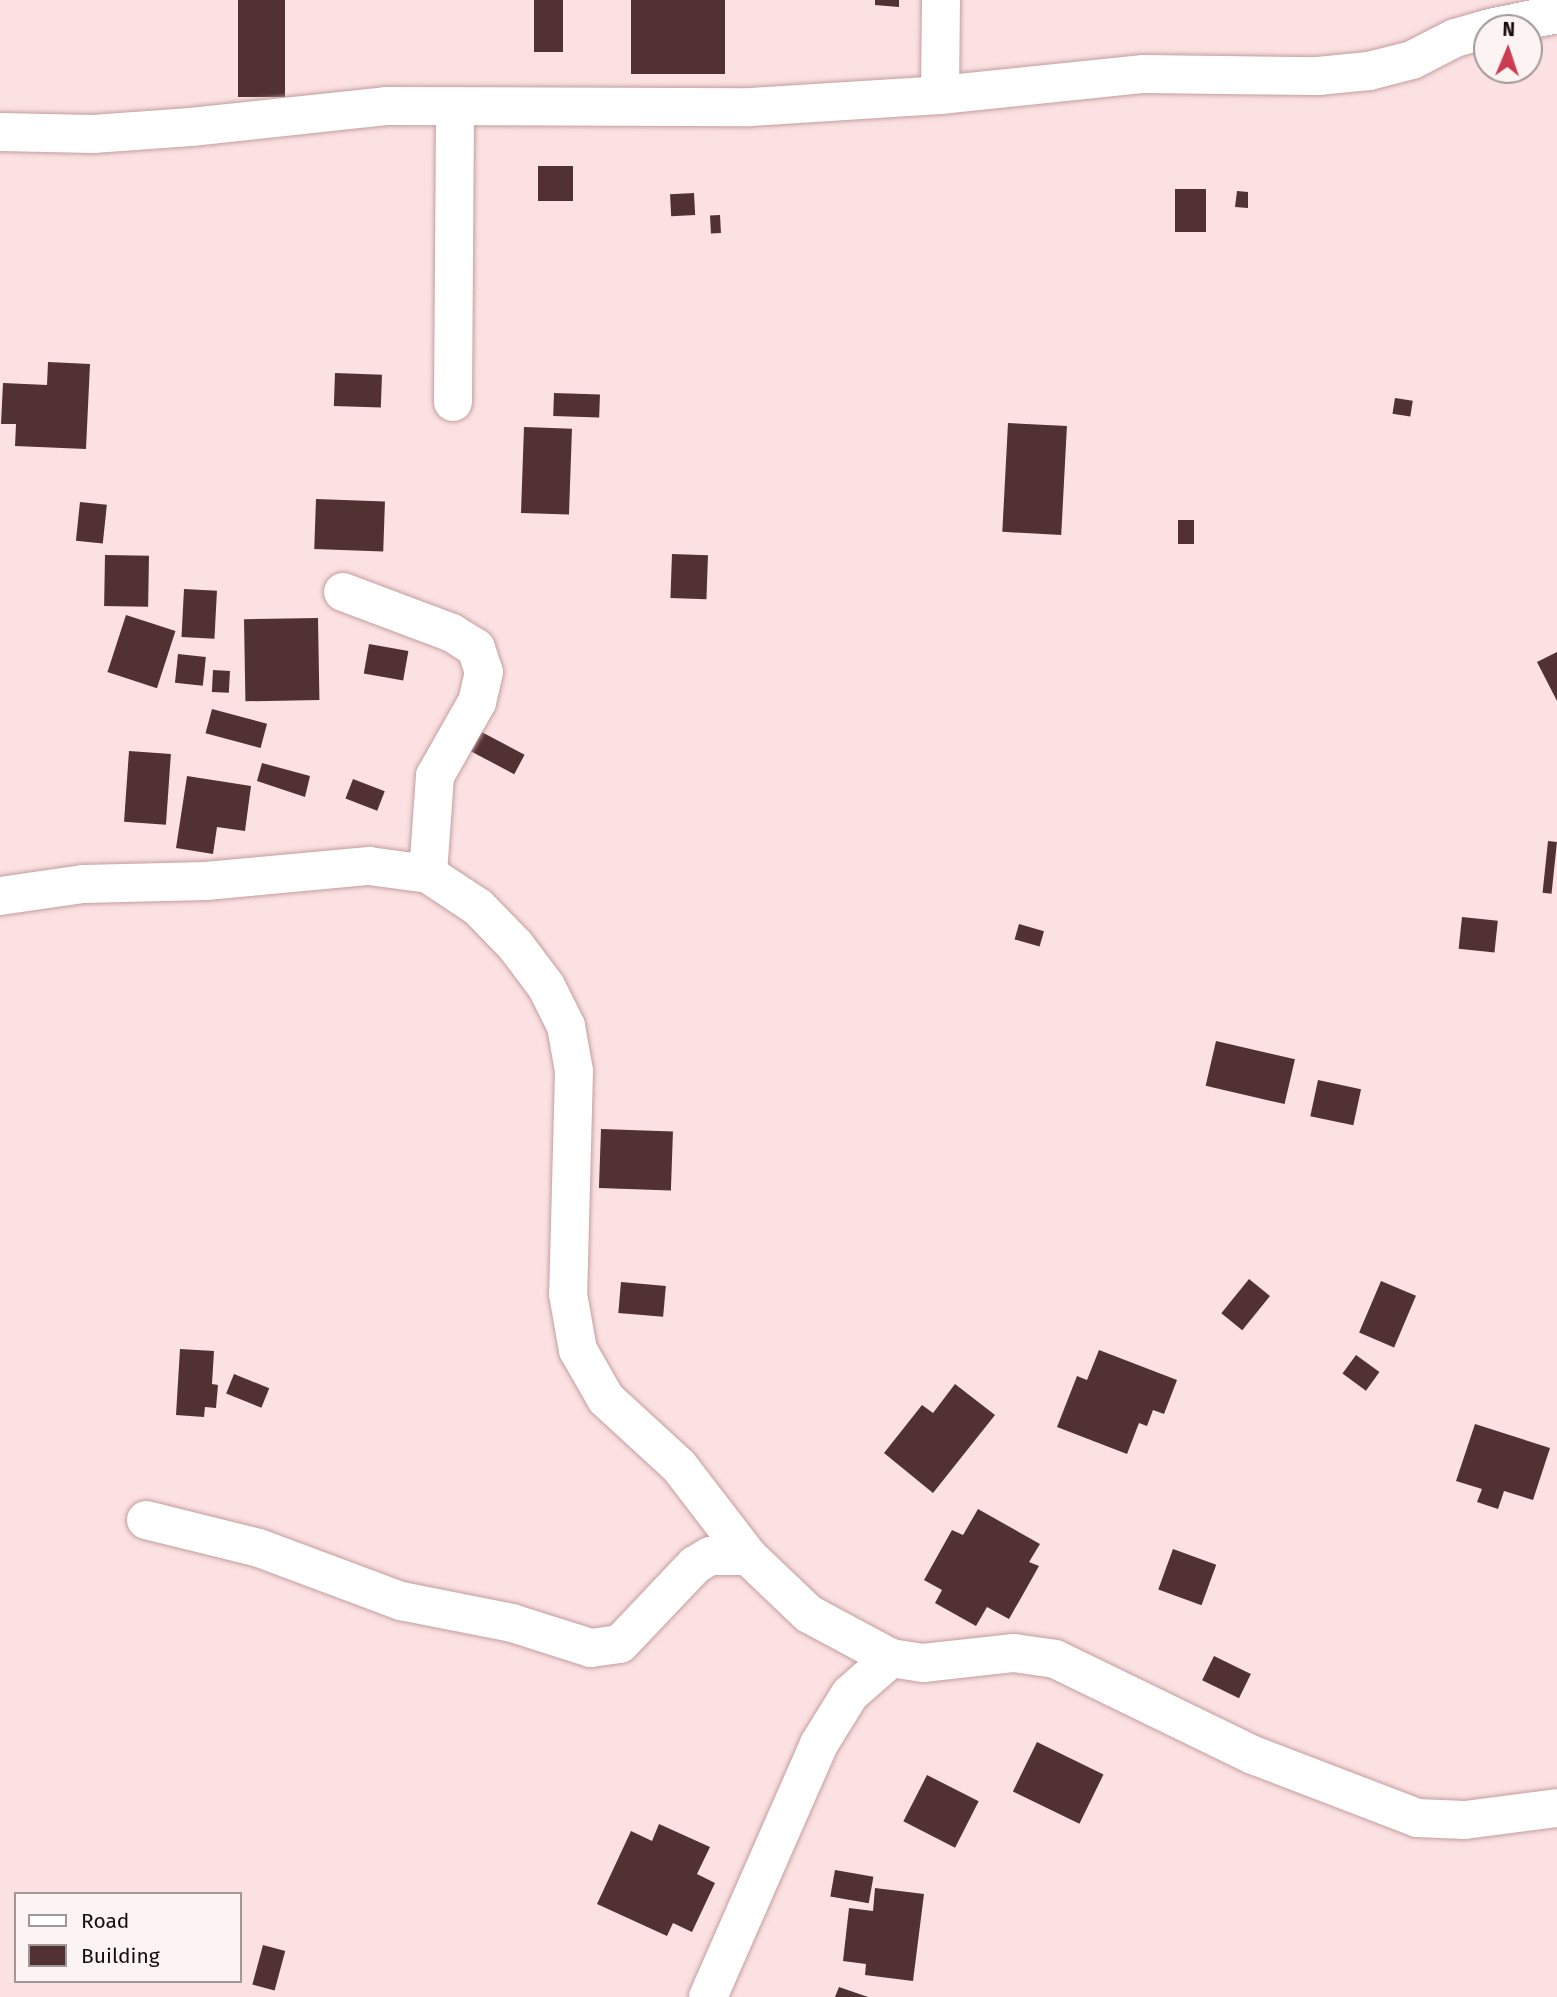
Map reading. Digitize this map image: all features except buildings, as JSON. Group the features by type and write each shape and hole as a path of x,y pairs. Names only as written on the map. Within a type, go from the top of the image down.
{"street":[{"path":"940,95 941,0"},
{"path":"0,132 93,134 386,106 751,107 940,95 1144,74 1318,76 1369,71 1412,60 1455,38 1473,33"},
{"path":"453,402 455,107"},
{"path":"343,592 452,633 476,648 484,672 477,702 435,776 428,874"},
{"path":"0,896 83,884 206,881 369,866 428,874 478,907 515,945 546,986 566,1026 574,1071 568,1294 578,1350 606,1399 679,1466 748,1556 809,1614 891,1658 923,1663 1014,1653 1055,1659 1253,1755 1416,1818 1465,1820 1557,1808"},
{"path":"146,1520 259,1548 401,1601 512,1623 591,1648 620,1644 695,1565 710,1556 748,1556"},
{"path":"708,1997 819,1744 850,1695 891,1658"}]}
